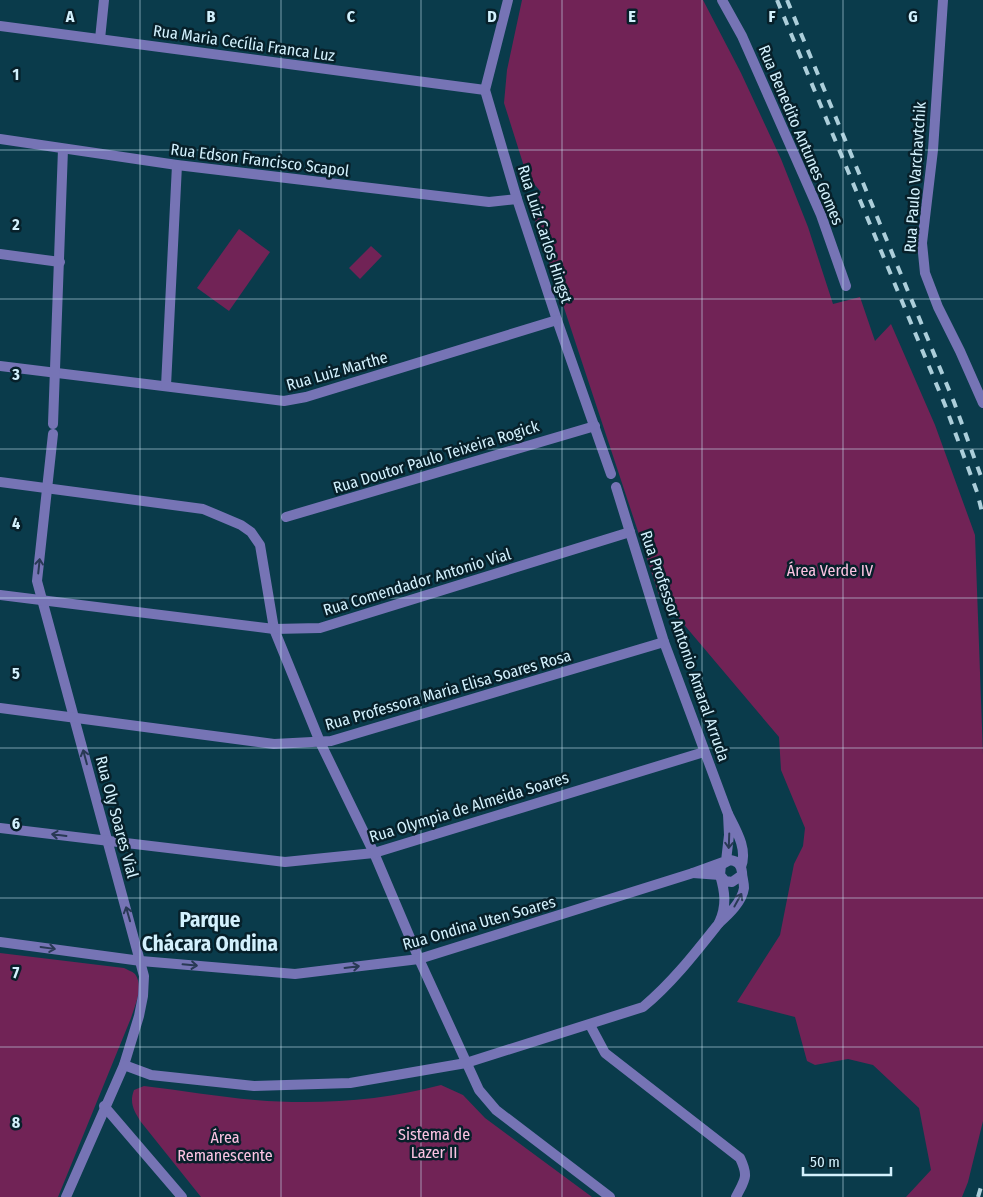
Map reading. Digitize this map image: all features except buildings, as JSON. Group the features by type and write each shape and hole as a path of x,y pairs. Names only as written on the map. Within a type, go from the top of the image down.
{"street":[{"path":"100,39 104,0"},
{"path":"485,90 508,0"},
{"name":"Rua Benedito Antunes Gomes","path":"722,0 742,36 821,215 846,286"},
{"name":"Rua Paulo Varchavtchik","path":"943,0 933,150 922,243 925,273 938,307 960,350 983,403"},
{"name":"Rua Maria Cecília Franca Luz","path":"0,26 485,90"},
{"name":"Rua Luiz Carlos Hingst","path":"485,90 517,199 611,474"},
{"name":"Rua Edson Francisco Scapol","path":"0,140 177,165 489,202 517,199"},
{"name":"Rua Oly Soares Vial","path":"63,149 53,429 37,581 144,976 143,996 124,1065 104,1106 66,1197"},
{"path":"166,386 177,165"},
{"path":"0,254 60,262"},
{"name":"Rua Luiz Marthe","path":"0,366 284,401 315,394 557,320"},
{"name":"Rua Doutor Paulo Teixeira Rogick","path":"286,517 594,426"},
{"path":"0,482 203,509 241,525 251,532 260,545 274,630 320,742 374,853 419,959 479,1090 496,1110 610,1197"},
{"name":"Rua Professor Antonio Amaral Arruda","path":"616,487 664,642 743,851 744,858 741,871 744,890 737,904 719,923"},
{"name":"Rua Comendador Antonio Vial","path":"0,595 274,630 320,628 630,532"},
{"name":"Rua Professora Maria Elisa Soares Rosa","path":"0,708 274,744 331,741 664,642"},
{"name":"Rua Olympia de Almeida Soares","path":"0,828 285,862 374,853 704,752"},
{"path":"124,1065 150,1075 254,1086 350,1083 466,1064 644,1008 674,977 719,923 725,900 720,868 726,860 729,836 728,814"},
{"path":"693,873 720,875 725,881 732,882 741,871 736,861 726,860"},
{"name":"Rua Ondina Uten Soares","path":"0,942 141,961 295,974 419,959 693,873 726,860"},
{"path":"590,1025 605,1053 740,1158 746,1178 736,1197"},
{"path":"104,1106 182,1197"}],"green space":[{"name":"Área Verde IV","path":"522,0 703,0 741,73 781,159 808,227 833,304 860,297 875,341 891,324 935,425 975,535 983,755 983,1121 968,1182 962,1197 906,1197 931,1170 919,1108 873,1065 848,1059 815,1065 807,1061 795,1017 737,1002 780,935 794,864 803,846 805,828 781,770 779,737 659,595 531,208 541,192 527,176 504,103 507,70"},
{"path":"239,229 270,252 229,311 197,288"},
{"path":"371,246 382,256 360,279 349,268"},
{"path":"0,953 124,968 134,973 138,979 138,996 131,1018 58,1197 0,1197"},
{"name":"Sistema de Lazer II","path":"441,1085 463,1095 485,1118 592,1197 201,1197 141,1122 132,1103 134,1090 144,1086 241,1099 325,1102 396,1095"}],"railway":[{"path":"777,0 945,405 977,492 983,516"},
{"path":"787,0 954,402 983,482"},
{"path":"978,1197 983,1180"}],"district":[{"name":"Parque Chácara Ondina","path":"210,932"}],"park label":[{"name":"Área Remanescente","path":"225,1146"}]}
